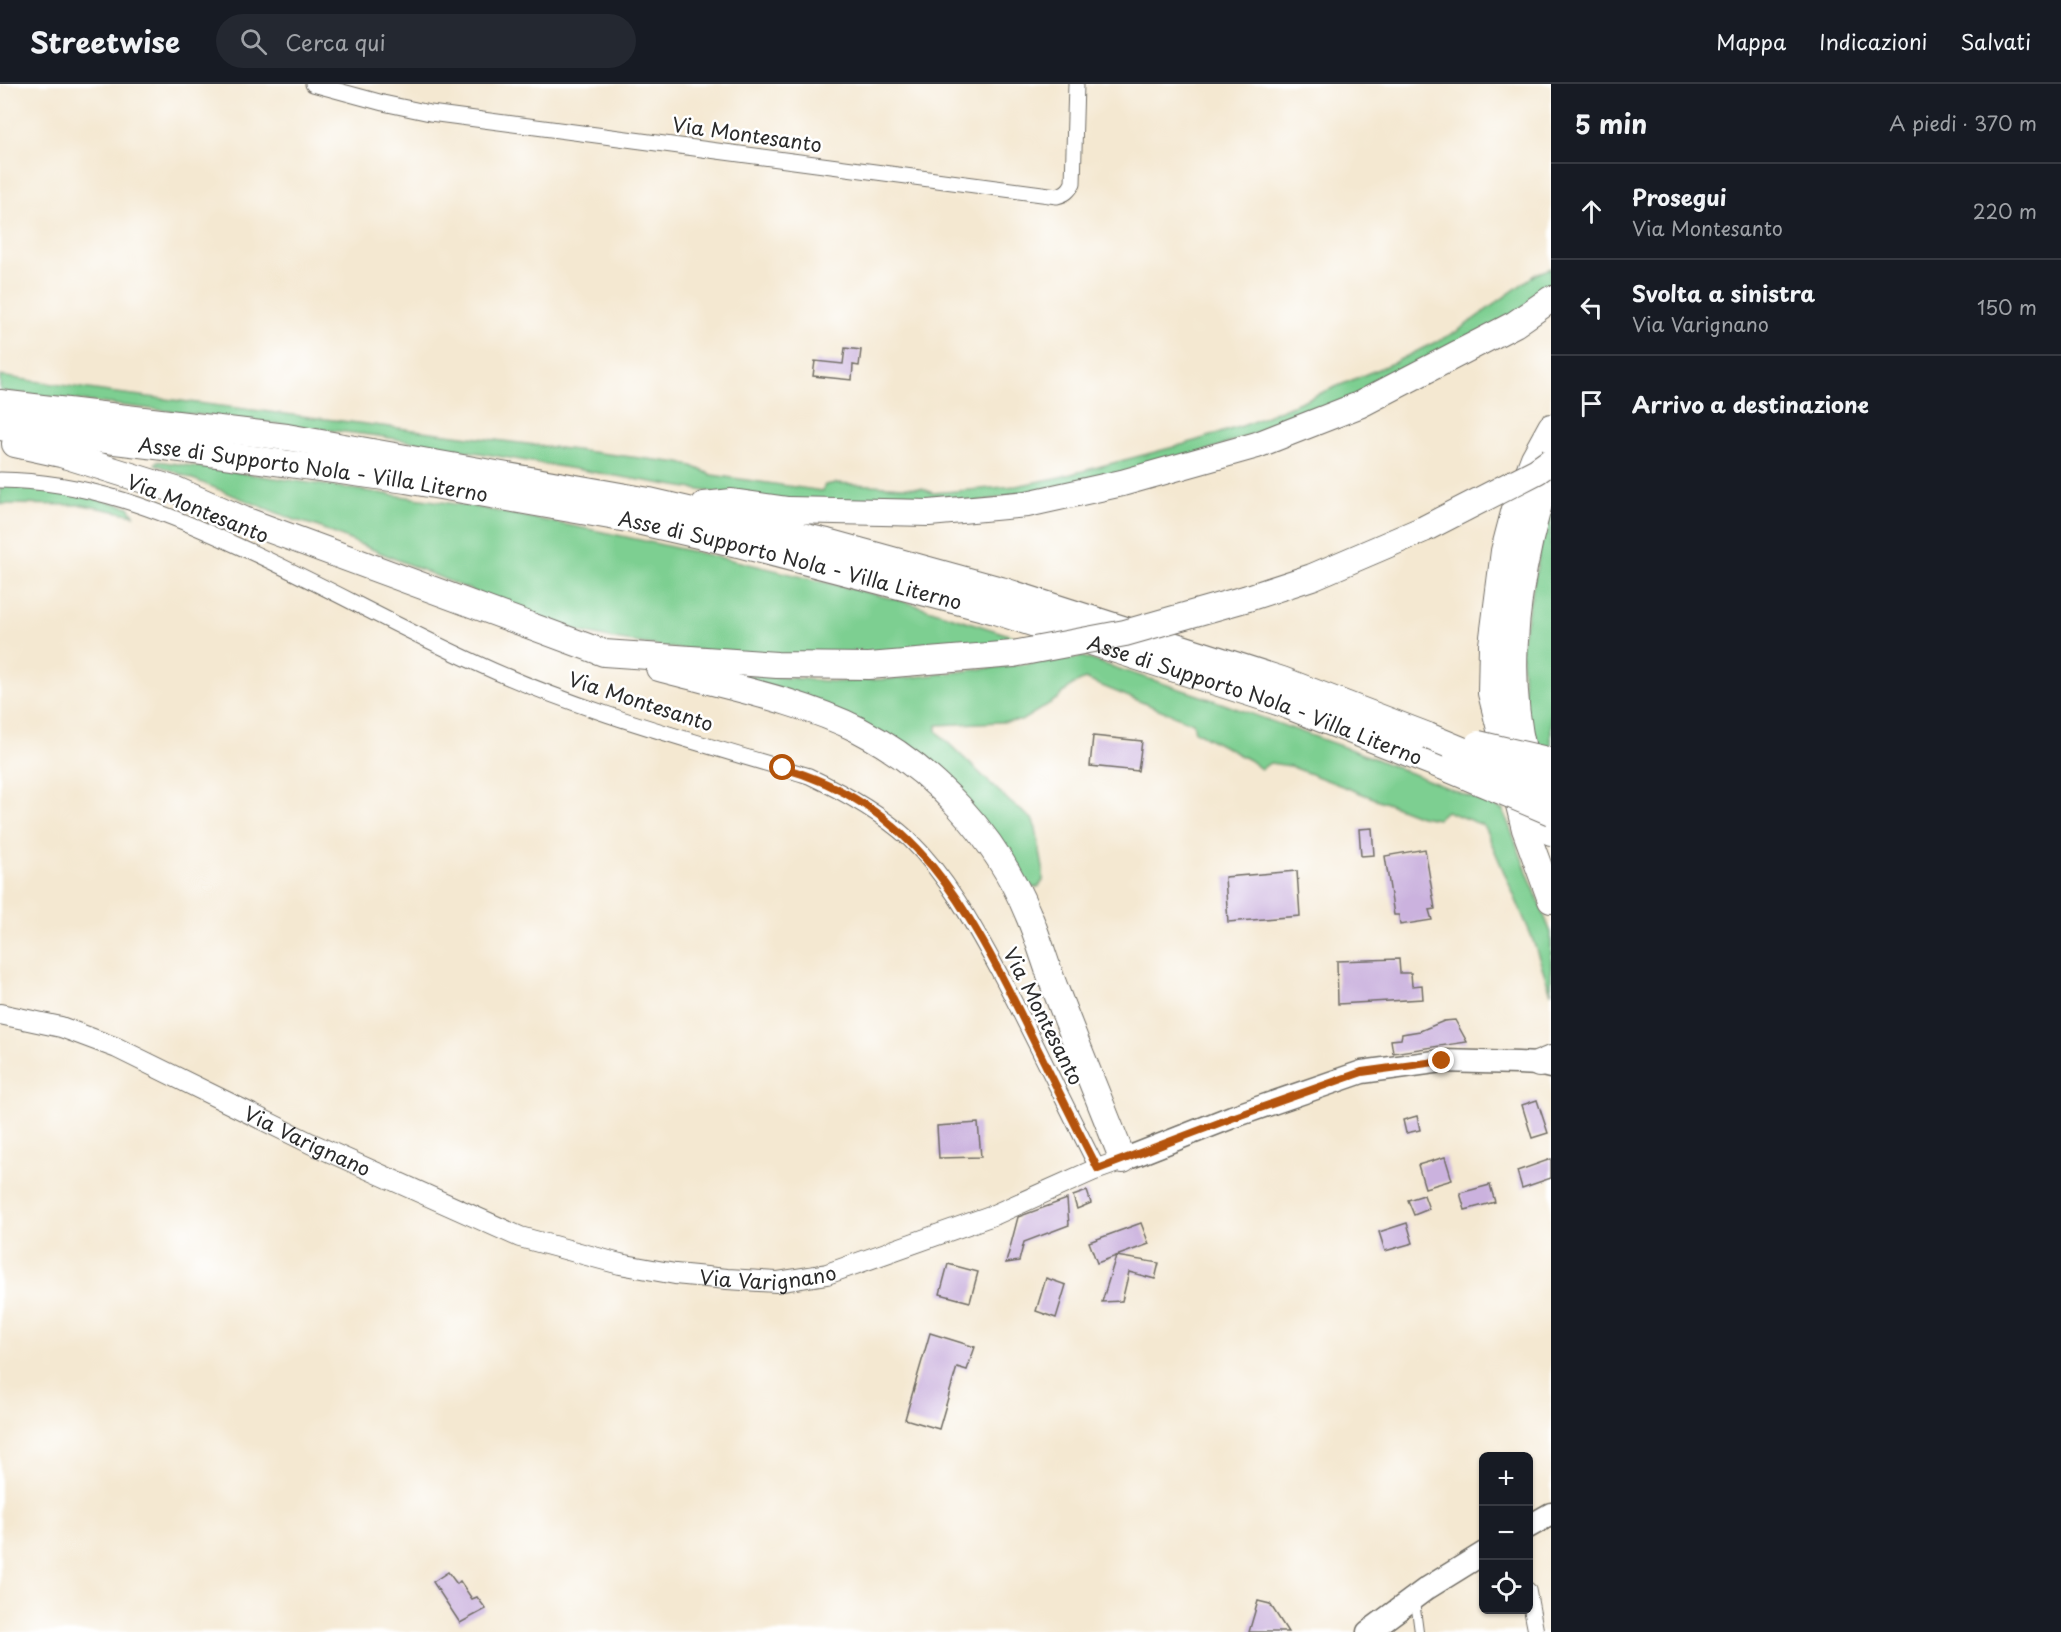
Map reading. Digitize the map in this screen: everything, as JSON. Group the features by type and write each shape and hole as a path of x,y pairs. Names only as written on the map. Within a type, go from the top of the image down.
{"highway":[{"path":"682,508 732,502 788,510 930,513 1027,504 1122,483 1257,444 1359,405 1515,324 1551,299"},
{"name":"Asse di Supporto Nola - Villa Literno","path":"0,403 287,437 649,501 827,542 1001,590 1282,680 1428,736 1551,787"},
{"path":"1551,427 1534,458 1516,505 1504,551 1491,669 1491,693 1525,829 1551,900"},
{"name":"Asse di Supporto Nola - Villa Literno","path":"0,428 181,449 406,480 633,520 738,544 1006,615 1278,702 1551,812"},
{"path":"0,440 61,454 176,490 244,520 604,653 800,706 858,730 909,760 953,799 1001,861 1028,913 1055,990 1124,1160"},
{"path":"604,653 777,665 869,666 1013,654 1125,633 1312,577 1424,529 1537,471 1551,461"},
{"path":"1551,469 1541,490 1520,584 1513,685 1517,724 1527,767 1551,832"},
{"path":"1428,736 1487,746 1551,761"}],"main road":[{"name":"Via Varignano","path":"1124,1160 1232,1118 1362,1072 1442,1061 1547,1063"},
{"path":"1533,1524 1551,1514"},
{"path":"1368,1632 1414,1597 1479,1555"}],"street":[{"name":"Via Montesanto","path":"313,84 430,113 1056,196 1064,195 1073,183 1076,84"},
{"name":"Via Montesanto","path":"0,480 50,484 105,494 165,514 267,559 474,662 541,691 643,726 809,776 857,801 885,819 910,841 963,906 1013,997 1098,1169"},
{"name":"Via Varignano","path":"0,1014 62,1027 117,1048 310,1143 520,1237 620,1264 675,1274 777,1282 827,1274 996,1214 1098,1169 1124,1160"},
{"path":"1533,1614 1536,1632"}],"lane":[{"path":"1414,1597 1419,1632"}],"green space":[{"path":"1551,268 1551,289 1498,324 1346,400 1166,466 977,502 777,503 378,436 0,391 0,376 109,392 680,463 712,475 822,491 825,485 836,483 922,488 933,493 1016,486 1056,478 1185,444 1245,425 1395,362 1456,332 1536,274"},
{"path":"157,461 470,506 608,533 906,602 1025,640 939,651 792,656 677,649 614,639 578,631 516,609 316,526 295,520 155,464"},
{"path":"0,483 53,488 129,507 134,515 83,505 0,504"},
{"path":"1551,495 1551,749 1528,744 1521,647"},
{"path":"1083,657 1210,699 1363,754 1503,810 1551,933 1551,993 1531,935 1483,825 1446,811 1437,819 1420,816 1290,766 1270,763 1261,769 1249,760 1195,731 1193,723 1085,679 1072,685 1057,699 1021,721 937,725 937,731 943,738 1010,802 1032,819 1043,868 1043,881 1038,887 1028,888 949,786 732,673 837,682 906,678"}],"building":[{"path":"845,348 861,350 859,366 853,365 852,380 813,376 815,361 843,364"},
{"path":"1093,736 1142,741 1138,771 1090,766"},
{"path":"1372,828 1374,855 1361,856 1359,829"},
{"path":"1425,849 1435,909 1429,910 1432,920 1400,925 1399,915 1394,915 1385,856"},
{"path":"1297,871 1300,916 1228,922 1225,877"},
{"path":"1399,959 1400,973 1411,973 1412,986 1422,985 1423,999 1338,1004 1337,961"},
{"path":"1455,1020 1467,1042 1393,1053 1391,1040 1401,1039 1402,1034 1420,1031 1444,1021"},
{"path":"1537,1100 1548,1133 1532,1138 1522,1105"},
{"path":"1417,1116 1420,1130 1406,1133 1403,1120"},
{"path":"978,1123 981,1157 939,1158 937,1126"},
{"path":"1445,1157 1452,1180 1425,1188 1418,1165"},
{"path":"1551,1159 1551,1178 1522,1188 1517,1171"},
{"path":"1490,1185 1495,1202 1465,1210 1460,1193"},
{"path":"1087,1191 1091,1203 1077,1209 1073,1196"},
{"path":"1424,1195 1429,1209 1414,1215 1408,1200"},
{"path":"1067,1199 1069,1225 1024,1242 1019,1261 1006,1263 1018,1217"},
{"path":"1141,1223 1149,1244 1097,1263 1089,1242"},
{"path":"1407,1223 1413,1243 1385,1251 1379,1232"},
{"path":"1116,1256 1159,1263 1155,1279 1129,1272 1122,1301 1102,1302"},
{"path":"948,1264 978,1272 970,1302 940,1294"},
{"path":"1046,1278 1066,1285 1056,1318 1036,1311"},
{"path":"930,1333 975,1347 967,1370 957,1367 939,1429 905,1419"},
{"path":"448,1572 457,1584 460,1581 472,1599 477,1597 486,1609 460,1623 433,1582"},
{"path":"1258,1601 1270,1604 1288,1632 1249,1632"}],"route":[{"path":"783,768 809,776 876,812 910,841 929,862 963,906 987,948 1098,1169 1362,1072 1442,1061"}]}
